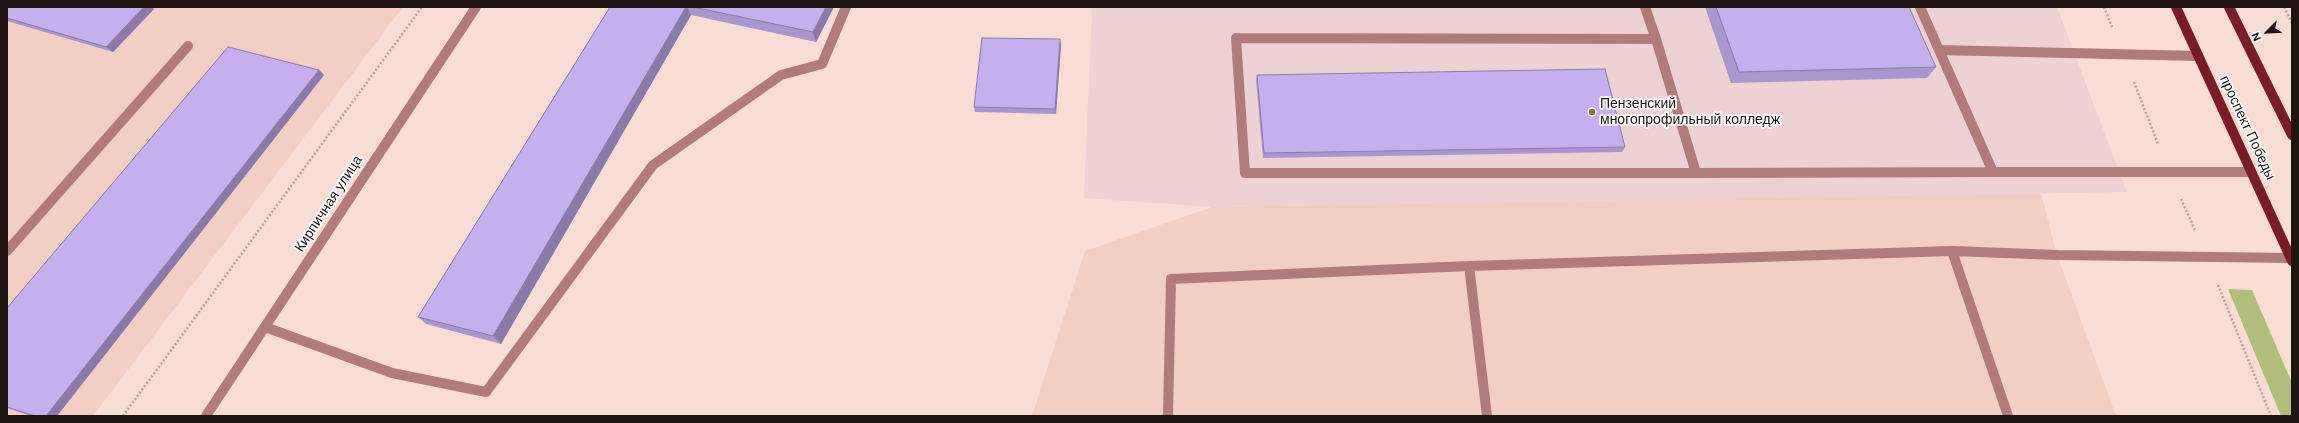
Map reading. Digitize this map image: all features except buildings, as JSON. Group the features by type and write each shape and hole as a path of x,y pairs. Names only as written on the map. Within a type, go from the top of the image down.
{"main road":[{"name":"проспект Победы","path":"2176,7 2291,259"},
{"path":"2229,7 2292,135"}],"street":[{"name":"Кирпичная улица","path":"206,416 476,7"},
{"path":"265,327 392,372 486,392 653,164 781,75 822,64 846,7"},
{"path":"1645,7 1696,173"},
{"path":"1920,7 1993,172"},
{"path":"1656,39 1236,38 1244,173 2251,172"},
{"path":"7,251 188,46"},
{"path":"1939,50 2198,56"},
{"path":"1168,416 1171,279 1469,266 1952,251 2057,255 2291,259"},
{"path":"1952,251 2008,416"},
{"path":"1469,266 1487,416"}],"path":[{"path":"123,416 422,7"},
{"path":"2104,7 2169,172 2207,257 2271,416"},
{"path":"2284,7 2292,23"}],"shaded area":[{"path":"7,7 403,7 93,416 7,416"},
{"name":"Пензенский многопрофильный колледж","path":"1092,7 2057,7 2127,192 1212,207 1084,198"},
{"path":"2041,193 2057,255 2116,416 1032,416 1085,251 1212,207"}],"green space":[{"path":"2228,289 2252,290 2292,383 2292,416 2281,416"}],"place":[{"name":"Пензенский многопрофильный колледж","path":"1592,112"}]}
